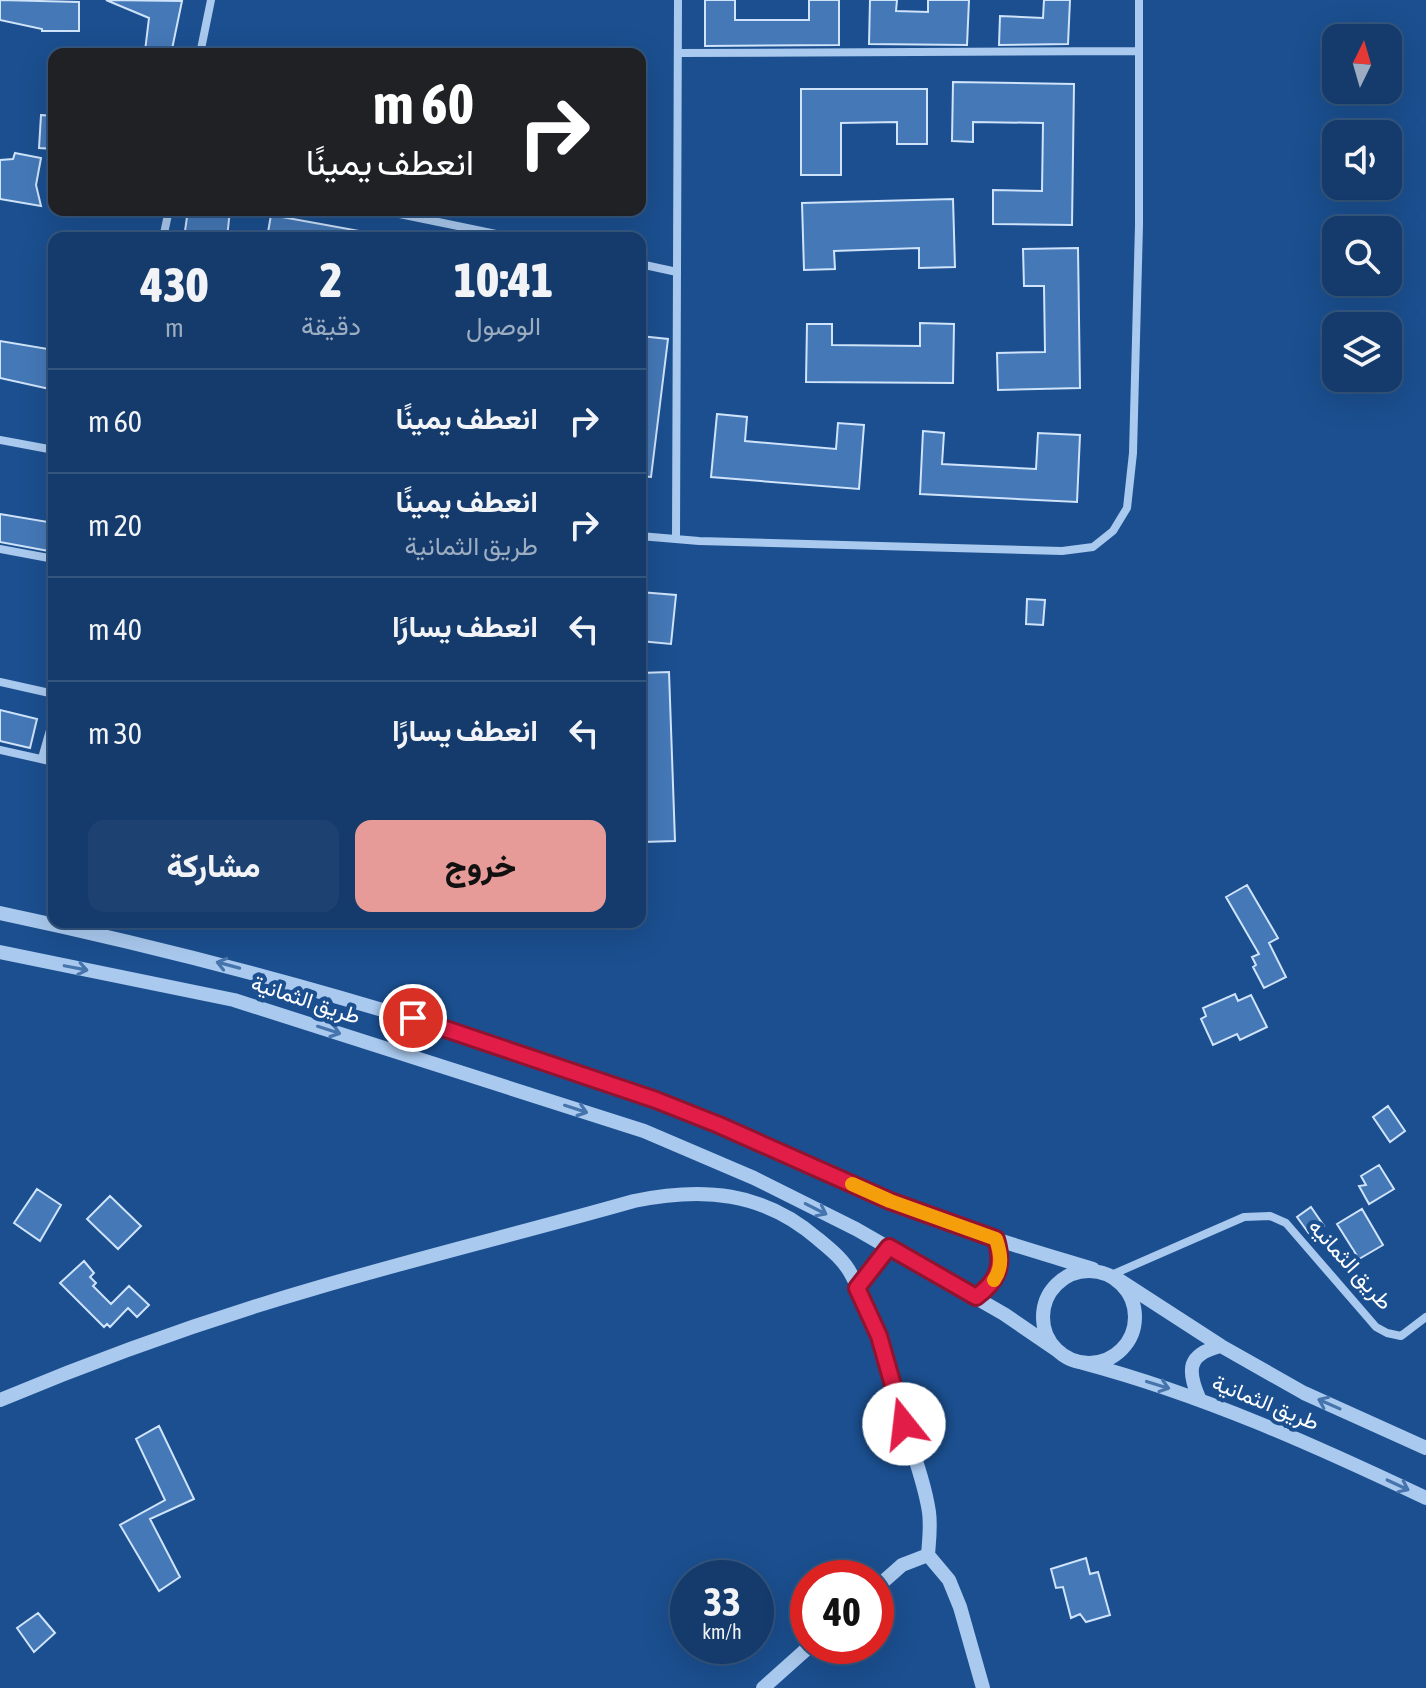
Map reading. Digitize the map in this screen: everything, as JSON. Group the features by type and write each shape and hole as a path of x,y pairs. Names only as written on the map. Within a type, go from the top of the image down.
{"street":[{"path":"201,48 211,0"},
{"path":"676,539 678,0"},
{"path":"646,536 1062,551 1093,547 1113,531 1127,508 1133,453 1139,225 1139,0"},
{"path":"678,53 1139,51"},
{"path":"409,216 487,232"},
{"path":"646,265 677,272"},
{"path":"0,440 48,449"},
{"path":"0,549 48,558"},
{"path":"0,682 48,693"},
{"path":"42,758 48,737"},
{"path":"0,750 48,760"},
{"path":"0,913 48,924"},
{"path":"67,928 200,958 443,1026 669,1105 890,1201 1114,1278 1221,1346 1304,1393 1426,1448"},
{"name":"طريق الثمانية","path":"0,952 234,1000 644,1131 754,1178 889,1247 976,1297 1061,1353"},
{"path":"0,1400 126,1350 315,1288 669,1194 719,1194 772,1208 811,1233 841,1259 879,1336 929,1511 928,1555 949,1580 983,1688"},
{"name":"طريق الثمانيه","path":"1114,1278 1244,1217 1270,1216 1286,1223 1376,1327 1401,1336 1426,1317"},
{"path":"976,1297 989,1287 999,1273 1001,1256 996,1239"},
{"path":"857,1288 889,1247"},
{"path":"1093,1269 1074,1272 1057,1283 1045,1301 1043,1321 1046,1333 1061,1353 1083,1363 1108,1359 1119,1353 1130,1339 1136,1323 1135,1306 1129,1291 1114,1278"},
{"path":"1199,1398 1191,1372 1194,1358 1204,1349 1221,1346"},
{"name":"طريق الثمانية","path":"1083,1363 1199,1398 1332,1453 1426,1498"},
{"path":"894,1572 902,1565 928,1555"},
{"path":"763,1688 790,1664"}],"building":[{"path":"0,0 79,2 79,31 42,31 0,20"},
{"path":"106,0 182,1 172,48 145,48 149,18"},
{"path":"705,0 735,0 735,20 809,20 809,0 839,0 839,45 705,46"},
{"path":"870,0 897,0 896,11 928,12 928,0 969,0 967,45 869,44"},
{"path":"1044,0 1070,0 1068,44 999,45 1000,16 1043,18"},
{"path":"953,82 1074,84 1072,225 993,224 993,190 1042,191 1043,123 973,122 973,142 952,141"},
{"path":"801,89 927,89 927,144 897,144 897,122 841,123 841,175 801,175"},
{"path":"41,115 48,116 48,149 39,148"},
{"path":"15,153 41,158 36,185 41,206 0,199 0,160 13,159"},
{"path":"953,199 955,267 919,268 919,248 834,251 835,269 804,270 802,203"},
{"path":"187,216 229,216 228,232 185,232"},
{"path":"271,216 277,216 365,232 268,232"},
{"path":"1078,248 1080,388 998,390 997,353 1045,352 1044,286 1024,286 1023,249"},
{"path":"920,323 954,324 953,383 806,382 807,324 832,324 832,345 920,346"},
{"path":"646,337 668,339 651,477 646,477"},
{"path":"0,341 48,349 48,389 0,378"},
{"path":"717,414 747,417 745,441 836,449 838,423 864,425 859,489 711,477"},
{"path":"923,431 944,433 942,464 1036,469 1038,433 1080,435 1077,502 920,494"},
{"path":"0,514 48,522 48,551 0,542"},
{"path":"646,592 676,595 671,644 646,642"},
{"path":"1027,599 1045,600 1043,625 1026,624"},
{"path":"669,672 675,841 646,842 646,673"},
{"path":"0,710 37,719 30,748 0,741"},
{"path":"1247,885 1278,938 1269,943 1286,977 1264,988 1253,967 1256,965 1252,957 1259,954 1226,897"},
{"path":"1235,994 1238,1001 1251,995 1267,1027 1240,1040 1237,1034 1213,1045 1201,1019 1206,1016 1203,1008"},
{"path":"1388,1106 1405,1131 1390,1142 1373,1117"},
{"path":"1379,1165 1394,1189 1369,1204 1359,1186 1366,1185 1361,1176"},
{"path":"37,1189 61,1205 40,1241 14,1223"},
{"path":"110,1196 141,1226 118,1249 87,1219"},
{"path":"1311,1207 1324,1226 1310,1235 1297,1217"},
{"path":"1362,1209 1383,1245 1359,1259 1337,1224"},
{"path":"84,1261 94,1273 90,1277 96,1283 93,1286 111,1304 129,1286 149,1305 137,1317 128,1308 110,1327 107,1324 104,1327 60,1283"},
{"path":"159,1426 194,1499 150,1519 180,1577 159,1591 120,1525 165,1500 136,1439"},
{"path":"1086,1558 1090,1574 1098,1572 1110,1615 1086,1622 1080,1614 1071,1618 1063,1587 1056,1588 1051,1569"},
{"path":"38,1613 55,1633 34,1652 17,1628"}],"slow traffic":[{"path":"852,1184 996,1239 1001,1256 999,1273 994,1280"}],"route":[{"path":"413,1018 656,1100 890,1201 996,1239 1001,1256 999,1273 989,1287 976,1297 889,1247 857,1288 879,1336 904,1424"}]}
